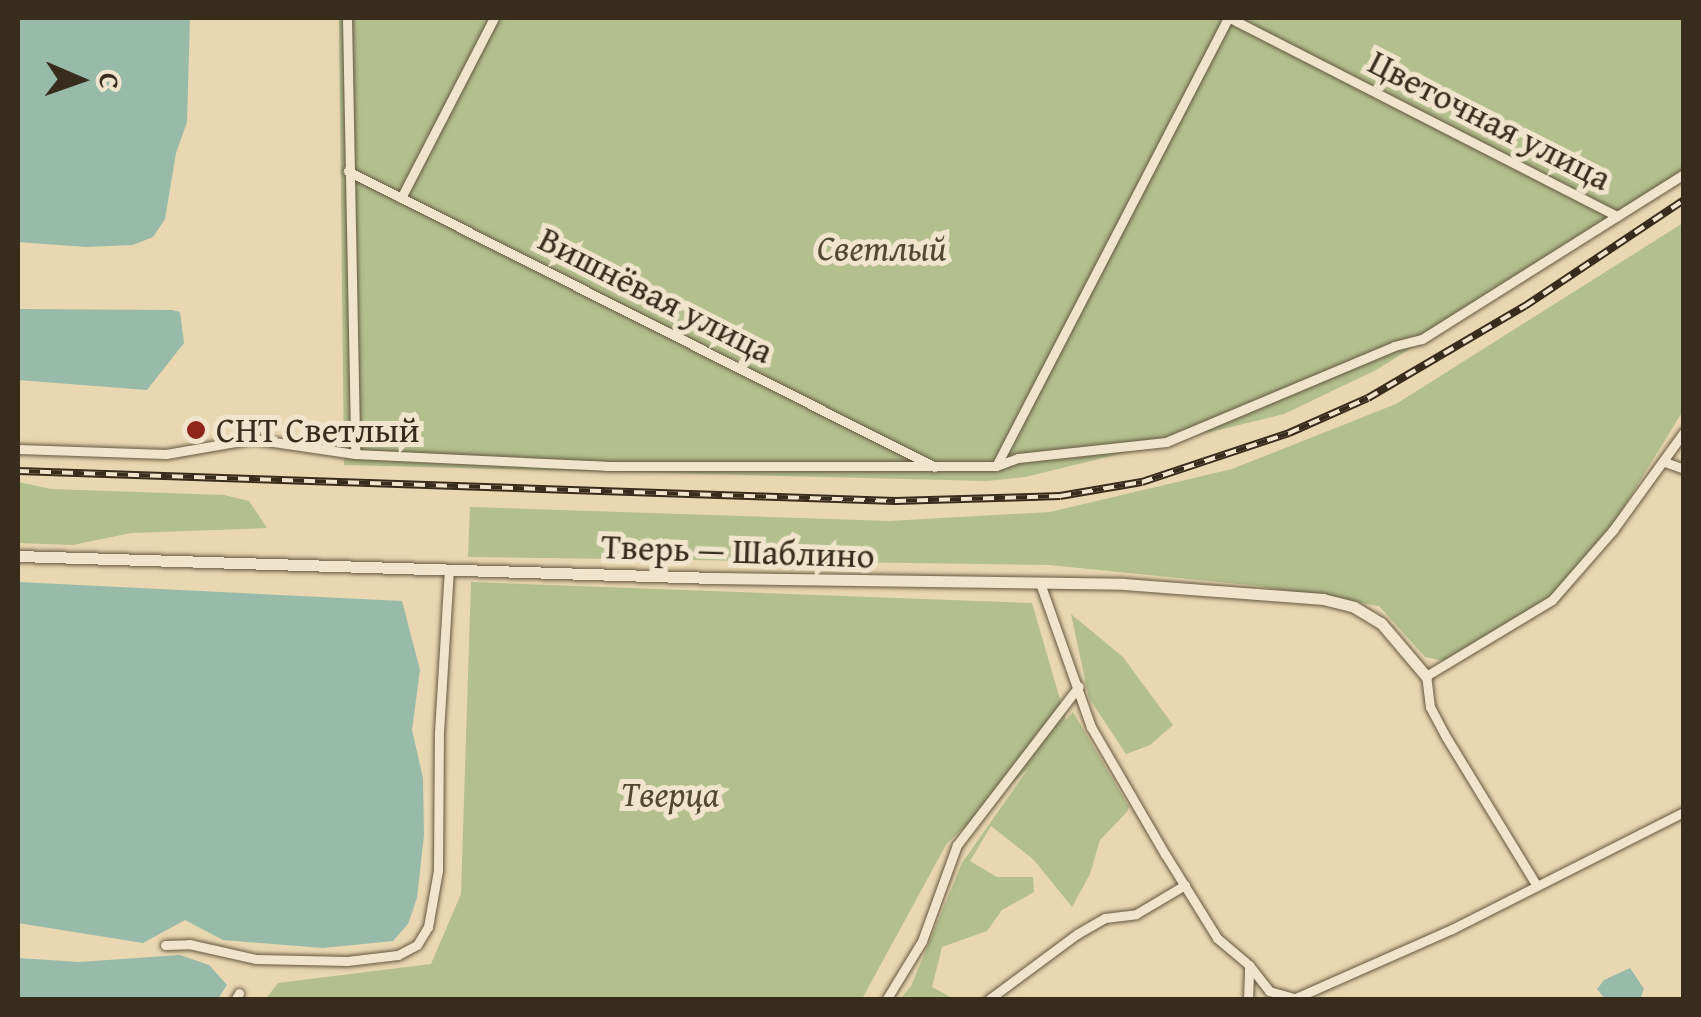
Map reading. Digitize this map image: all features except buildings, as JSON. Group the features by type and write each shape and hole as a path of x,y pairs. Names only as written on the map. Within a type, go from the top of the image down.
{"street":[{"path":"346,18 355,454"},
{"path":"401,198 494,18"},
{"path":"996,466 1229,18"},
{"name":"Цветочная улица","path":"1229,18 1617,216"},
{"name":"Вишнёвая улица","path":"348,171 939,469"},
{"path":"18,450 166,454 253,439 355,454 606,466 939,469 996,466 1018,458 1166,442 1394,346 1422,339 1684,174"},
{"path":"1537,886 1446,738 1430,706 1426,676 1552,600 1665,462 1684,432"},
{"path":"1665,462 1684,469"},
{"name":"Тверь — Шаблино","path":"18,556 1124,584 1339,602 1382,622 1426,676"},
{"path":"165,945 190,944 256,958 347,961 398,955 416,945 428,927 438,870 439,732 449,569"},
{"path":"1040,583 1092,727 1218,938 1249,965 1269,991 1293,999 1537,886 1684,812"},
{"path":"886,1000 922,941 957,844 1078,686"},
{"path":"988,1000 1077,934 1105,918 1136,914 1185,884"},
{"path":"1248,1000 1249,965"}],"green space":[{"name":"Светлый","path":"339,18 1683,18 1683,180 1376,370 1284,414 1025,477 987,481 344,465"},
{"path":"1683,223 1683,411 1617,518 1555,596 1445,661 1425,657 1379,606 1259,586 1049,565 468,557 470,507 889,521 1050,512 1232,469 1396,404"},
{"path":"18,482 51,489 224,495 249,501 267,528 131,533 73,545 18,543"},
{"name":"Тверца","path":"471,582 1032,603 1066,720 1073,712 1129,807 1100,840 1090,874 1072,907 1034,860 991,826 970,861 997,877 1033,877 1034,892 1002,910 987,931 942,947 932,987 954,999 900,999 911,986 962,863 1028,769 947,843 862,999 265,1000 278,983 431,964 461,894"},
{"path":"1071,614 1123,657 1173,725 1150,745 1126,754 1089,698"}],"shaded area":[{"path":"18,18 190,18 187,122 176,153 165,219 153,237 133,245 86,247 18,242"},
{"path":"18,309 172,310 180,312 184,343 147,390 18,380"},
{"path":"18,582 402,601 420,670 412,730 423,778 424,835 417,898 408,924 393,941 323,948 223,940 185,920 143,943 18,923"},
{"path":"180,955 209,965 227,985 218,999 18,999 18,958 79,962"},
{"path":"1630,968 1644,989 1640,999 1605,999 1597,989 1604,980"}],"railway":[{"path":"18,471 895,501 1060,496 1142,482 1289,433 1368,398 1525,306 1684,200"}],"place":[{"name":"СНТ Светлый","path":"196,430"}]}
